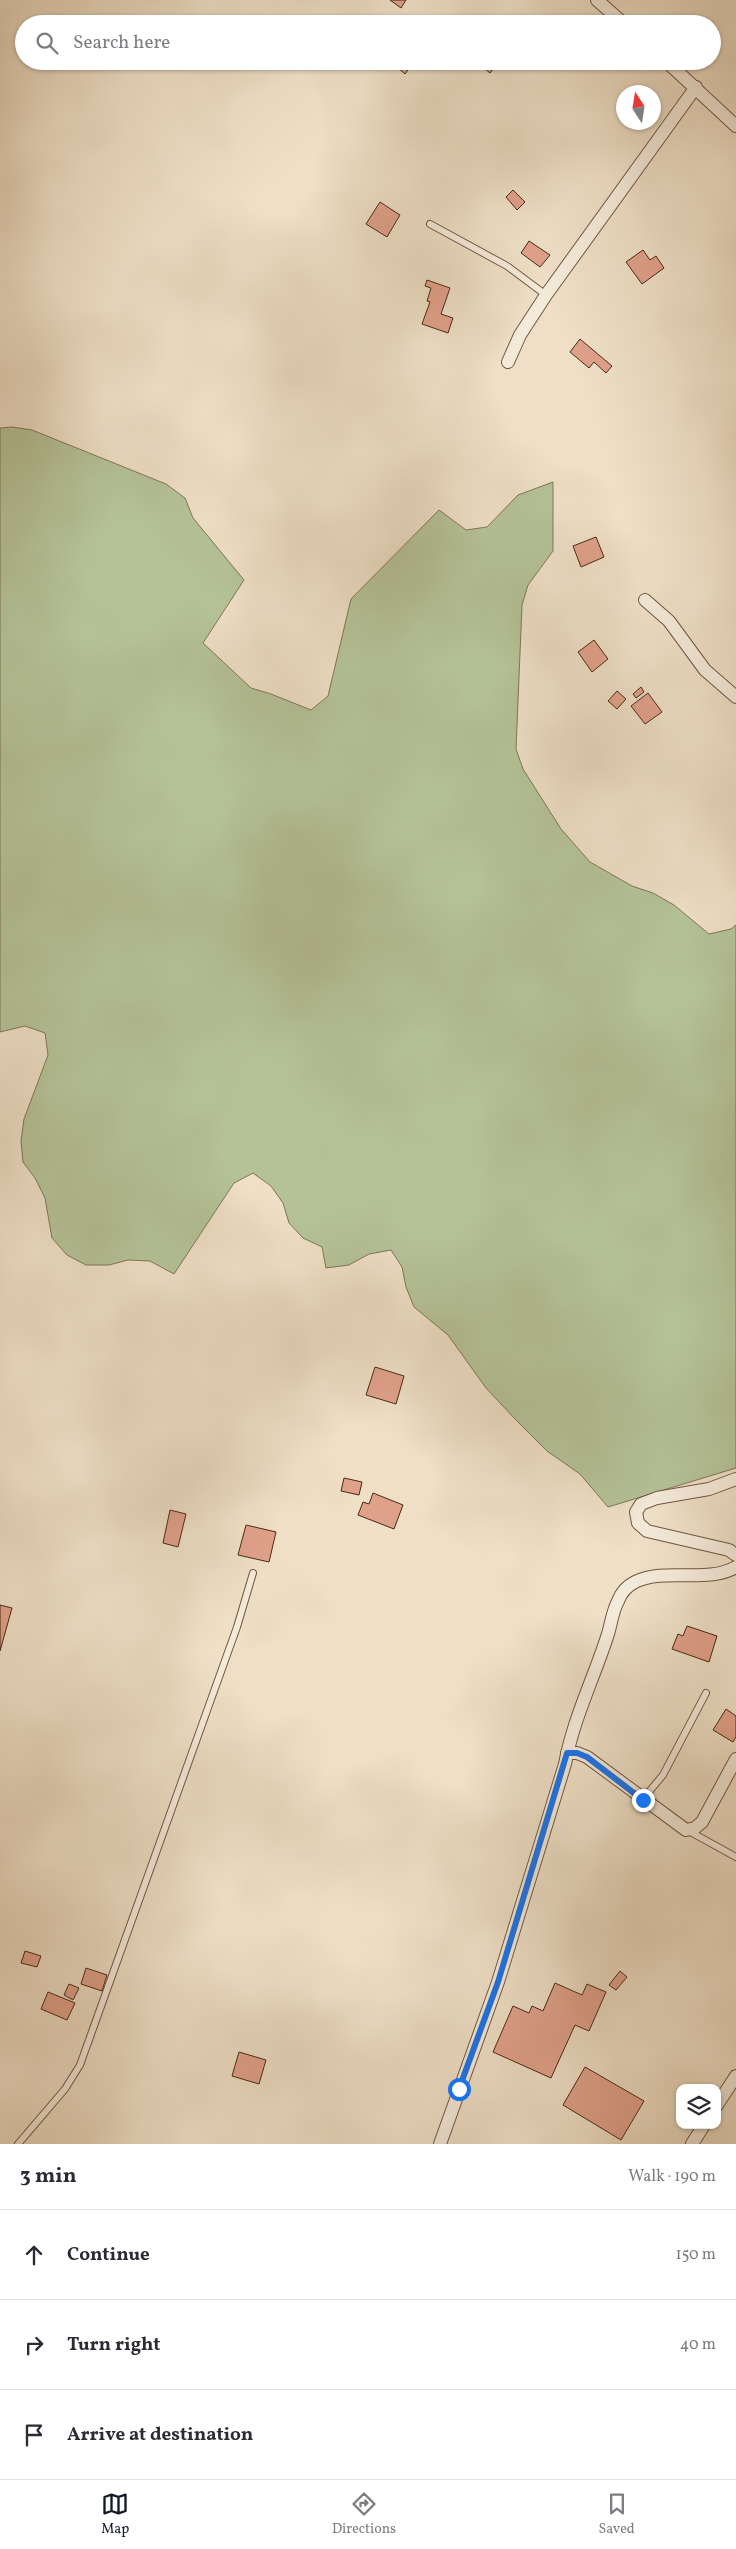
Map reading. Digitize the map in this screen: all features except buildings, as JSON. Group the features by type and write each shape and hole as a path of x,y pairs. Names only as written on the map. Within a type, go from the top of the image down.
{"street":[{"path":"597,0 614,15"},
{"path":"676,70 736,126"},
{"path":"508,362 520,335 546,295 696,88"},
{"path":"645,600 669,621 705,670 736,697"},
{"path":"736,1479 709,1489 656,1498 641,1504 636,1512 638,1523 647,1531 729,1550 736,1555"},
{"path":"440,2144 498,1982 567,1753 570,1736 607,1637 617,1602 624,1590 636,1581 656,1576 718,1573 736,1567"},
{"path":"567,1753 577,1753 587,1757 686,1830 695,1828 702,1822 736,1760"},
{"path":"721,2099 736,2076"},
{"path":"692,2144 701,2129"}],"lane":[{"path":"430,224 470,244 507,266 546,295"},
{"path":"18,2144 65,2089 80,2065 237,1627 253,1573"},
{"path":"643,1800 663,1775 706,1693"},
{"path":"686,1830 736,1857"}],"green space":[{"path":"12,427 32,430 166,484 185,498 193,518 244,580 203,643 251,688 311,710 328,696 351,599 439,510 466,530 487,527 518,495 553,482 553,551 528,585 522,605 516,749 523,769 561,829 590,862 632,886 653,893 674,905 709,934 731,929 736,925 736,1468 608,1507 580,1474 547,1451 516,1420 486,1388 448,1335 414,1307 406,1287 402,1267 391,1250 369,1254 349,1265 326,1268 322,1247 303,1238 289,1223 283,1203 271,1186 253,1173 234,1183 174,1274 150,1261 128,1260 109,1265 86,1265 67,1255 52,1238 45,1198 35,1178 23,1162 21,1141 24,1119 48,1055 45,1033 25,1026 0,1032 0,428"}],"route":[{"path":"459,2089 498,1982 567,1753 577,1753 587,1757 643,1800"}]}
